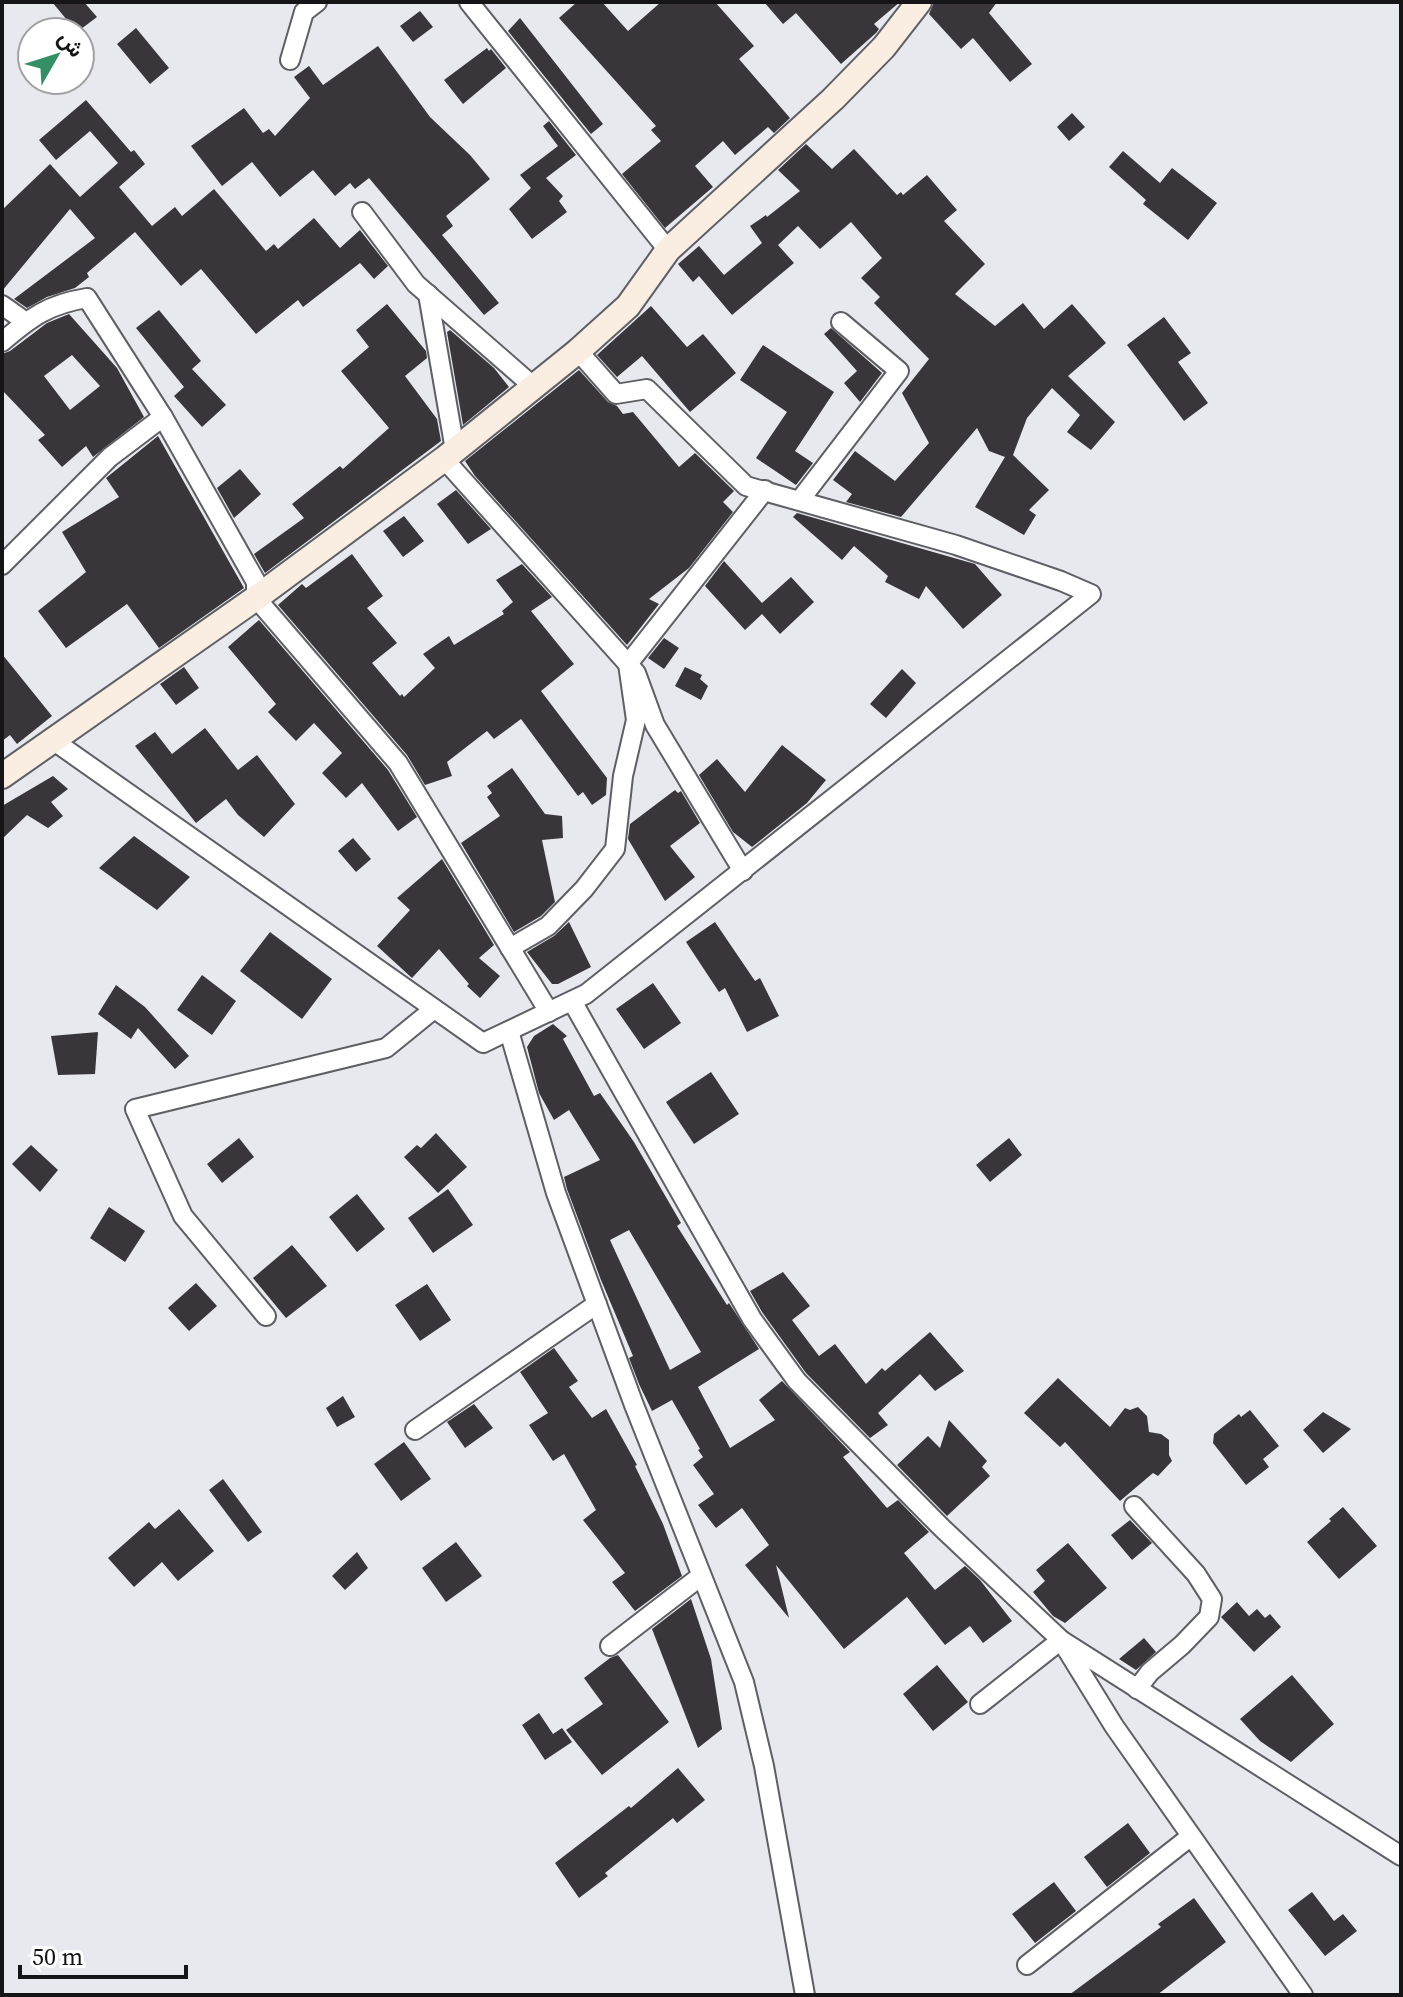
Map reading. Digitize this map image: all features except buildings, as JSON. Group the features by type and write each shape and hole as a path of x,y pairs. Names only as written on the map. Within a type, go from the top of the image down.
{"street":[{"path":"290,60 304,12 317,2"},
{"path":"469,2 668,250"},
{"path":"2,776 256,598 450,454 578,351 628,306 668,250 833,99 884,47 919,2"},
{"path":"362,212 416,284 534,387"},
{"path":"428,294 450,454 636,673 655,725 743,871"},
{"path":"2,342 26,322 59,302 87,298 163,417 256,582 256,598 398,763 549,1012"},
{"path":"2,305 26,322"},
{"path":"800,500 899,371 841,322"},
{"path":"54,741 483,1043 586,994 1091,594 956,545 746,486 647,389 616,394 578,351"},
{"path":"2,565 110,457 163,417"},
{"path":"510,948 548,926 584,889 615,849 623,776 636,720 628,664 765,490"},
{"path":"572,1001 752,1319 797,1381 942,1528 1061,1640 1401,1856"},
{"path":"266,1316 183,1216 135,1109 386,1048 434,1009"},
{"path":"509,1031 556,1193 744,1682 764,1766 805,1995"},
{"path":"415,1430 597,1304"},
{"path":"1134,1506 1196,1574 1212,1599 1209,1617 1150,1672 1137,1689"},
{"path":"610,1646 701,1576"},
{"path":"980,1704 1061,1640"},
{"path":"1061,1640 1114,1726 1303,1995"},
{"path":"1027,1965 1190,1837"}]}
